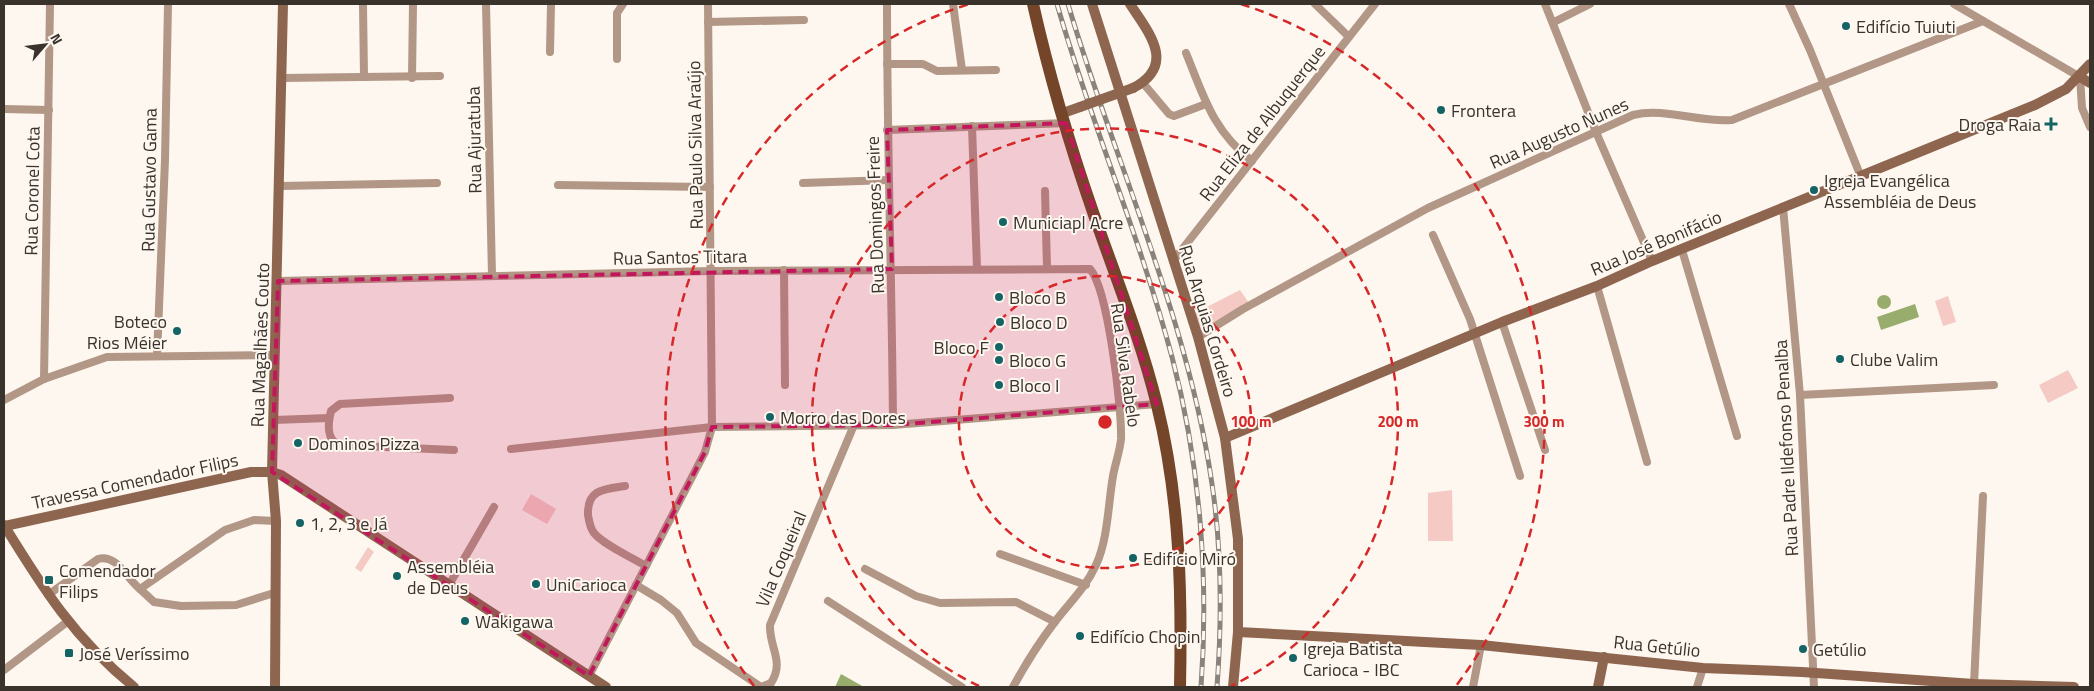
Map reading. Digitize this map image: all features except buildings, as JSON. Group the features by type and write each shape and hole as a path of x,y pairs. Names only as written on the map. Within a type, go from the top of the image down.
{"main road":[{"path":"1033,4 1088,197 1146,362 1171,469 1178,528 1182,600 1180,687"}],"street":[{"name":"Rua Coronel Cota","path":"44,379 50,4"},
{"name":"Rua Gustavo Gama","path":"157,356 165,179 168,4"},
{"name":"Rua Magalhães Couto","path":"275,687 274,593 276,521 272,472 278,281 283,4"},
{"path":"363,4 364,77"},
{"path":"412,78 413,4"},
{"name":"Rua Ajuratuba","path":"486,4 492,276"},
{"path":"550,52 551,4"},
{"path":"617,59 617,14 623,4"},
{"name":"Rua Paulo Silva Araújo","path":"589,676 705,452 712,427 708,4"},
{"name":"Rua Domingos Freire","path":"887,4 887,130 892,269 893,425"},
{"path":"953,4 962,70"},
{"name":"Rua Arquias Cordeiro","path":"1092,4 1198,337 1226,438 1238,540 1238,632 1233,687"},
{"path":"887,130 972,126 1064,118 1080,107 1143,83 1154,70 1156,47 1150,33 1130,4"},
{"path":"1315,4 1349,38"},
{"name":"Rua Eliza de Albuquerque","path":"1173,262 1375,4"},
{"path":"1545,4 1554,22 1596,132 1652,261"},
{"path":"1554,22 1590,4"},
{"path":"1789,4 1862,176"},
{"path":"1954,4 2090,83"},
{"path":"708,22 804,20"},
{"name":"Rua Augusto Nunes","path":"1198,337 1243,309 1395,224 1633,115 1648,112 1696,119 1732,120 1983,21"},
{"path":"1186,53 1206,104 1227,141 1252,162"},
{"path":"887,64 923,64 936,71 996,70"},
{"name":"Rua José Bonifácio","path":"1226,438 1475,333 1596,286 1652,261 2035,105 2057,95 2080,77 2090,64"},
{"path":"282,78 412,78 440,76"},
{"path":"2080,77 2082,108 2090,127"},
{"path":"1143,83 1169,114 1174,116 1206,104"},
{"path":"4,108 48,110"},
{"path":"972,126 977,268"},
{"path":"803,183 889,180"},
{"path":"280,186 437,183"},
{"path":"558,185 710,187"},
{"path":"1045,191 1047,268"},
{"name":"Rua Padre Ildefonso Penalba","path":"1783,207 1800,395 1814,687"},
{"path":"1433,235 1475,333 1520,476"},
{"path":"1682,250 1736,436"},
{"name":"Rua Santos Titara","path":"278,281 711,271 1082,267"},
{"name":"Rua Silva Rabelo","path":"1013,687 1026,663 1054,622 1086,585 1097,563 1121,440 1120,408 1099,285 1090,268 1082,267"},
{"path":"784,270 785,386"},
{"path":"1596,286 1648,462"},
{"path":"1502,322 1545,450"},
{"path":"4,400 44,379 107,357 275,355"},
{"path":"1800,395 1994,385"},
{"path":"450,398 344,403 335,406 329,418 329,435 332,441 340,445 454,450"},
{"path":"511,449 712,427 893,425 1157,404"},
{"path":"274,420 329,418"},
{"name":"Vila Coqueiral","path":"636,585 674,610 696,643 761,687 771,683 778,665 770,632 770,624 854,425"},
{"name":"Travessa Comendador Filips","path":"4,526 251,472 272,472"},
{"path":"272,472 281,475 606,687"},
{"path":"625,486 603,489 592,497 588,502 589,522 593,532 600,538 646,566"},
{"path":"1974,684 1982,496"},
{"path":"449,585 494,507"},
{"path":"140,589 225,530 254,520 276,521"},
{"path":"4,526 67,622 103,660 134,687"},
{"path":"1000,554 1086,585"},
{"path":"48,595 98,559 106,557 112,558 128,580 154,602 181,606 236,605 274,593"},
{"path":"865,569 928,600 940,603 1006,601 1024,606 1054,622"},
{"path":"828,602 962,687"},
{"path":"4,670 67,622"},
{"name":"Rua Getúlio","path":"1238,632 1481,645 1702,668 1974,684 2074,687"},
{"path":"1473,687 1481,645"},
{"path":"1598,687 1604,657"},
{"path":"1697,687 1702,668"}],"highlighted area":[{"path":"1066,123 1157,404 893,425 712,427 705,452 589,676 272,472 278,281 892,269 887,130"}],"shaded area":[{"path":"1240,290 1249,303 1200,332 1193,314"},
{"path":"1884,295 1889,297 1891,302 1889,307 1884,309 1879,307 1877,302 1879,297"},
{"path":"1948,296 1956,322 1943,326 1935,301"},
{"path":"1915,304 1919,317 1881,330 1877,317"},
{"path":"2068,370 2078,388 2048,403 2039,385"},
{"path":"1452,490 1453,541 1428,541 1428,493"},
{"path":"531,494 556,509 547,524 522,510"},
{"path":"368,547 374,552 361,572 355,568"},
{"path":"841,674 864,687 835,687"}],"railway":[{"path":"1057,4 1159,312 1182,397 1196,479 1203,563 1204,604 1201,687"},
{"path":"1068,4 1149,241 1186,361 1201,422 1212,484 1218,534 1220,636 1217,687"}],"place":[{"name":"Edifício Tuiuti","path":"1846,26"},
{"name":"Frontera","path":"1441,110"},
{"name":"Droga Raia","path":"2051,124"},
{"name":"Igreja Evangélica Assembléia de Deus","path":"1814,190"},
{"name":"Municiapl Acre","path":"1003,222"},
{"name":"Bloco B","path":"999,297"},
{"name":"Bloco D","path":"1000,322"},
{"name":"Boteco Rios Méier","path":"177,331"},
{"name":"Bloco F","path":"999,347"},
{"name":"Clube Valim","path":"1840,359"},
{"name":"Bloco G","path":"999,360"},
{"name":"Bloco I","path":"999,385"},
{"name":"Morro das Dores","path":"770,417"},
{"name":"Dominos Pizza","path":"298,443"},
{"name":"1, 2, 3 e Já","path":"300,523"},
{"name":"Edifício Miró","path":"1133,558"},
{"name":"Assembléia de Deus","path":"397,576"},
{"name":"Comendador Filips","path":"49,580"},
{"name":"UniCarioca","path":"536,584"},
{"name":"Wakigawa","path":"465,621"},
{"name":"Edifício Chopin","path":"1080,636"},
{"name":"Getúlio","path":"1803,649"},
{"name":"José Veríssimo","path":"69,653"},
{"name":"Igreja Batista Carioca - IBC","path":"1293,658"}]}
